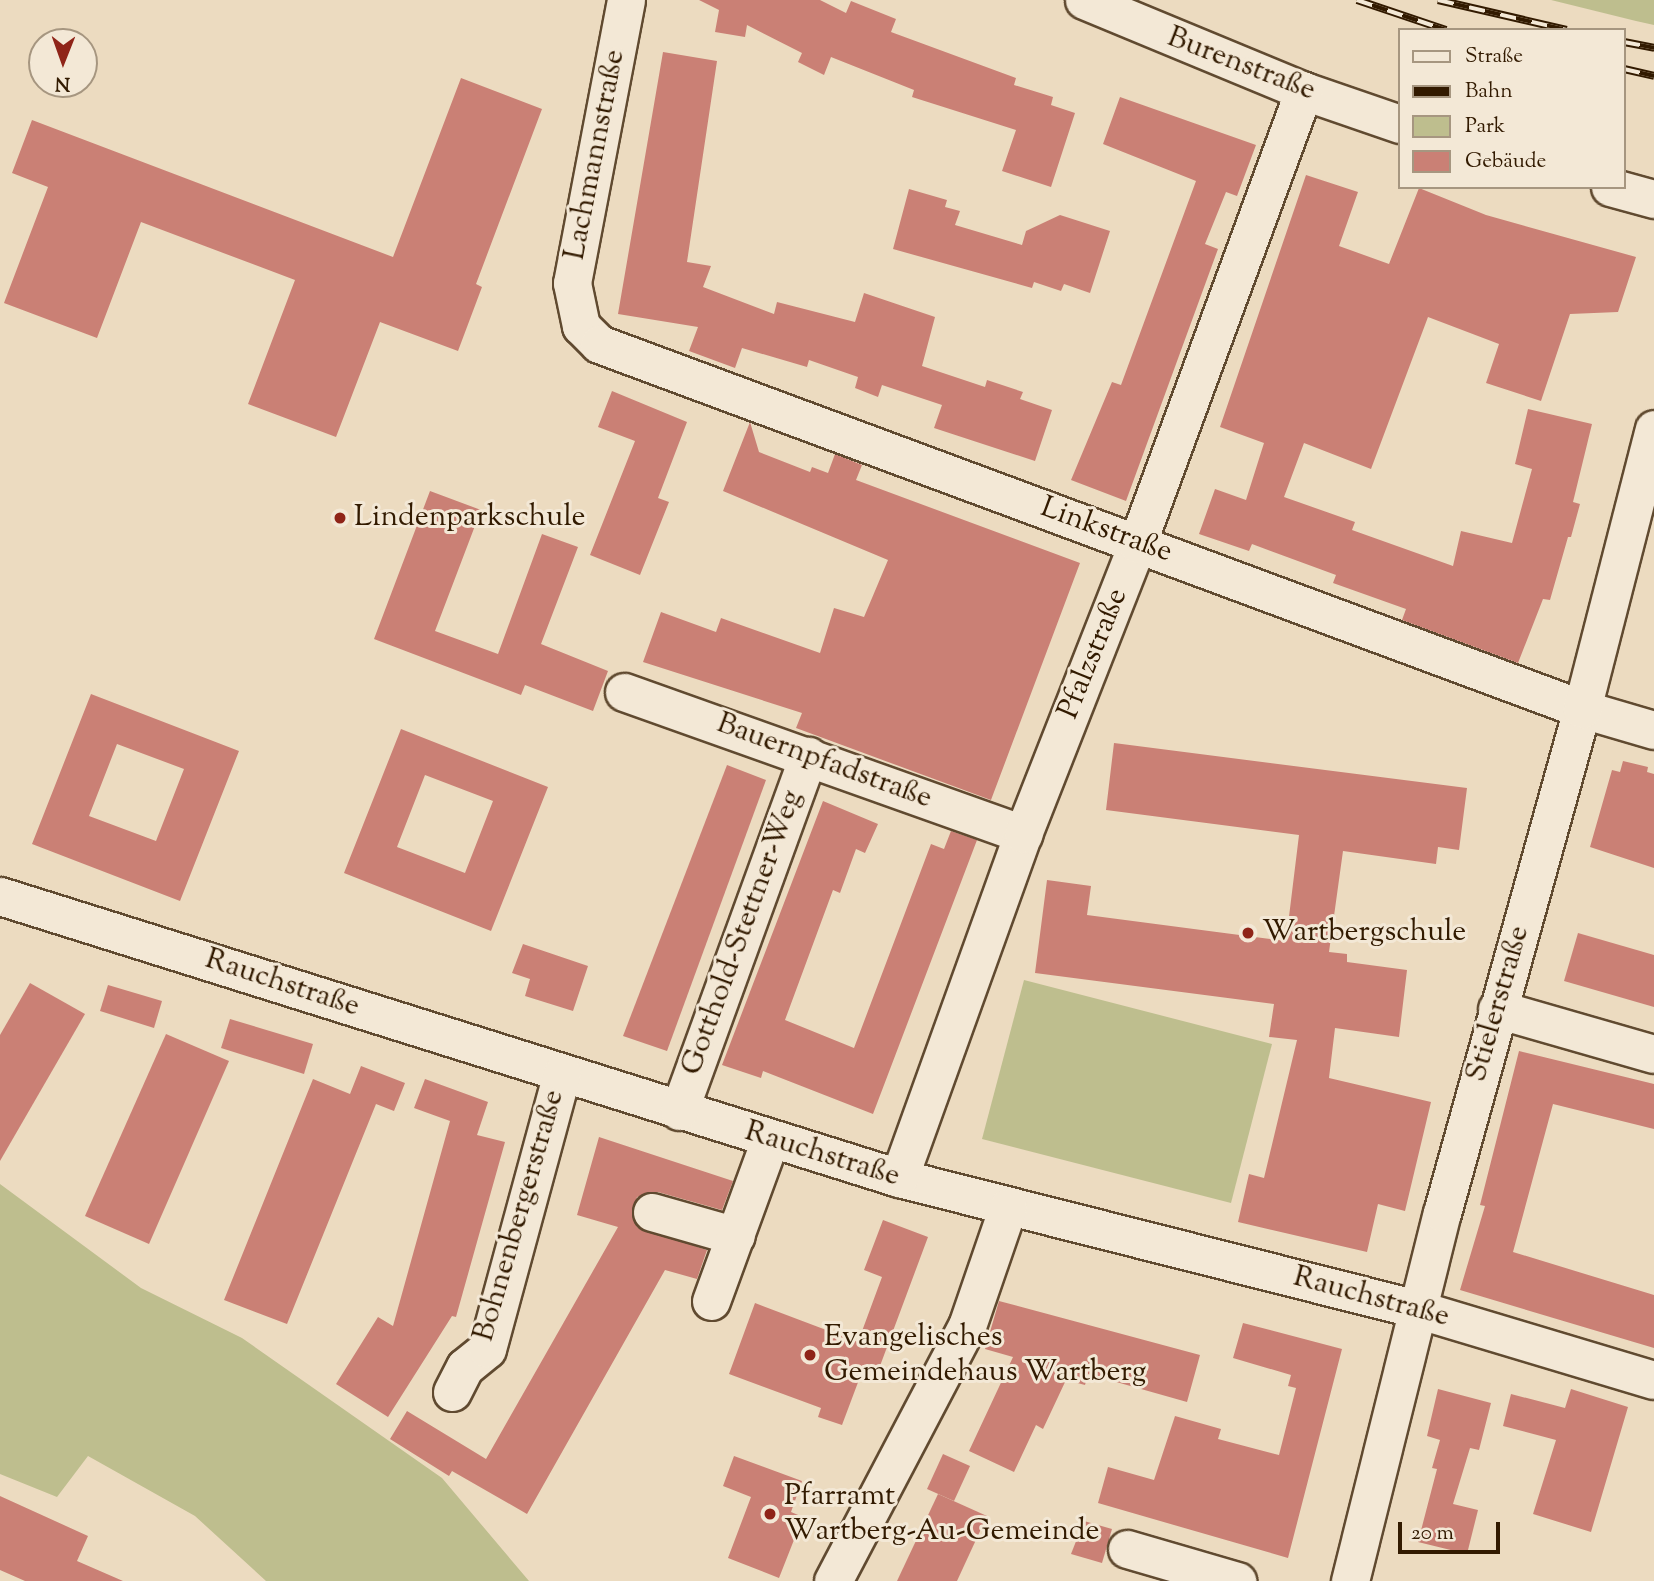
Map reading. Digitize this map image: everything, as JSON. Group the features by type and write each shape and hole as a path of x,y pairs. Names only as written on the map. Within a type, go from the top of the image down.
{"street":[{"name":"Lachmannstraße","path":"575,309 572,283 626,0"},
{"name":"Burenstraße","path":"1083,0 1304,91 1398,123"},
{"name":"Pfalzstraße","path":"899,1178 1023,834 1138,544 1304,91"},
{"path":"1617,189 1654,199"},
{"name":"Linkstraße","path":"575,309 581,326 599,344 1582,709 1654,730"},
{"name":"Stielerstraße","path":"1350,1581 1417,1309 1497,1009 1582,709 1654,429"},
{"name":"Bauernpfadstraße","path":"624,692 1023,834"},
{"name":"Gotthold-Stettner-Weg","path":"679,1111 808,756"},
{"name":"Rauchstraße","path":"0,896 770,1140 899,1178 1417,1309 1654,1380"},
{"path":"1497,1009 1654,1054"},
{"name":"Bohnenbergerstraße","path":"452,1392 465,1367 487,1349 562,1073"},
{"path":"711,1301 770,1140"},
{"path":"833,1581 967,1325 1008,1207"},
{"path":"652,1212 736,1236"},
{"path":"1127,1549 1237,1581"}],"green space":[{"path":"1551,0 1654,0 1654,25 1636,21"},
{"path":"1024,980 1272,1044 1231,1203 982,1139"},
{"path":"0,1184 141,1288 242,1338 442,1478 529,1581 266,1581 195,1516 88,1456 57,1497 0,1474"}],"building":[{"path":"699,0 820,0 846,13 851,1 896,19 891,32 1016,78 1014,85 1053,97 1051,105 1075,113 1051,187 1002,171 1016,130 912,97 914,90 831,57 824,75 798,62 802,53 747,25 745,37 715,32 719,10"},
{"path":"663,52 717,61 687,262 711,266 703,287 774,314 777,302 855,322 864,293 935,317 922,366 985,387 987,380 1023,392 1020,399 1052,410 1035,461 934,428 942,405 882,385 878,397 855,388 858,377 809,360 807,367 742,348 735,368 689,351 698,327 618,314"},
{"path":"461,78 542,109 476,284 482,287 458,351 380,322 336,437 248,404 295,280 141,222 97,338 4,303 48,187 12,173 32,120 393,257"},
{"path":"1120,97 1256,145 1237,196 1226,192 1205,244 1218,249 1126,501 1071,480 1112,382 1121,385 1196,181 1103,144"},
{"path":"1306,175 1358,192 1339,246 1389,264 1419,189 1486,215 1636,257 1618,312 1570,314 1541,401 1486,383 1499,344 1428,317 1371,469 1304,443 1284,497 1355,522 1352,530 1453,566 1461,531 1512,543 1532,469 1515,464 1528,409 1592,424 1573,502 1580,504 1571,537 1568,537 1550,600 1543,599 1518,663 1402,620 1406,609 1333,583 1336,575 1252,544 1249,551 1199,534 1215,489 1246,500 1264,443 1220,427"},
{"path":"909,189 947,200 945,207 960,211 955,225 1022,245 1026,231 1060,215 1110,231 1090,293 1064,284 1061,291 1034,282 1032,288 893,249"},
{"path":"612,391 687,422 658,498 669,502 640,575 590,555 635,441 598,427"},
{"path":"750,422 759,452 810,472 812,467 828,473 835,454 862,465 856,480 1080,563 991,800 796,728 802,713 643,662 661,612 716,632 721,618 820,653 834,608 864,617 888,560 723,491"},
{"path":"430,491 481,510 435,631 498,654 542,534 578,547 541,644 608,671 593,711 525,685 521,695 374,639"},
{"path":"91,694 239,751 180,901 32,844","holes":["117,744 184,769 156,841 89,816"]},
{"path":"401,729 548,787 491,931 344,873","holes":["425,775 493,801 465,873 397,847"]},
{"path":"1114,743 1467,788 1459,850 1438,847 1436,864 1343,851 1329,952 1347,954 1347,962 1407,970 1399,1037 1335,1028 1329,1078 1431,1102 1405,1211 1378,1204 1367,1252 1238,1222 1249,1174 1264,1178 1297,1040 1269,1037 1274,1004 1035,973 1047,880 1091,886 1087,915 1286,941 1299,835 1106,810"},
{"path":"1623,761 1648,767 1647,772 1654,774 1654,868 1590,847 1612,770 1620,772"},
{"path":"727,765 766,780 667,1051 623,1036"},
{"path":"823,801 878,824 865,853 856,849 840,893 833,890 785,1020 854,1048 931,844 944,849 951,831 977,840 873,1114 763,1071 761,1078 722,1065"},
{"path":"1578,933 1654,955 1654,1007 1564,981"},
{"path":"523,944 588,966 573,1011 525,996 530,979 512,973"},
{"path":"30,983 85,1014 0,1161 0,1035"},
{"path":"108,985 162,1001 154,1028 100,1011"},
{"path":"230,1019 313,1044 304,1074 221,1048"},
{"path":"166,1034 229,1061 149,1244 85,1216"},
{"path":"1519,1051 1654,1084 1654,1129 1553,1104 1513,1252 1654,1295 1654,1348 1460,1290 1485,1206 1480,1205"},
{"path":"361,1066 405,1083 394,1111 376,1104 287,1324 224,1300 313,1079 350,1094"},
{"path":"425,1079 488,1102 477,1135 505,1142 456,1317 452,1316 388,1417 336,1384 378,1317 393,1326 450,1121 414,1108"},
{"path":"599,1137 733,1181 722,1210 658,1192 637,1197 632,1216 637,1227 707,1250 697,1279 665,1270 527,1514 452,1471 449,1476 390,1439 407,1411 486,1459 618,1227 577,1215"},
{"name":"Evangelisches Gemeindehaus Wartberg","path":"883,1220 928,1237 877,1374 863,1369 842,1425 818,1417 821,1408 729,1374 755,1303 858,1342 882,1277 864,1270"},
{"path":"999,1301 1200,1355 1187,1402 1088,1374 1085,1385 1066,1380 1043,1429 1036,1425 1014,1472 969,1451 1013,1357 985,1349"},
{"path":"1243,1323 1342,1349 1288,1558 1098,1503 1108,1467 1154,1480 1175,1416 1221,1429 1218,1439 1279,1455 1296,1388 1288,1386 1291,1375 1233,1358"},
{"path":"1438,1389 1491,1403 1479,1450 1470,1448 1453,1504 1478,1510 1467,1554 1418,1542 1437,1469 1432,1468 1440,1440 1427,1436"},
{"path":"1571,1389 1628,1407 1591,1532 1533,1514 1556,1440 1503,1426 1511,1394 1565,1408"},
{"path":"943,1454 970,1466 954,1501 927,1489"},
{"name":"Pfarramt Wartberg-Au-Gemeinde","path":"734,1456 802,1481 791,1512 803,1517 779,1578 728,1558 751,1497 723,1486"},
{"path":"938,1494 987,1516 957,1581 897,1581"},
{"path":"0,1496 88,1536 77,1561 123,1581 25,1581 0,1570"},
{"path":"1084,1521 1112,1529 1102,1563 1071,1554"}],"railway":[{"path":"1357,0 1440,28"},
{"path":"1438,0 1558,28"},
{"path":"1626,42 1654,48"},
{"path":"1626,69 1654,76"}],"place":[{"name":"Lindenparkschule","path":"340,518"},
{"name":"Wartbergschule","path":"1248,933"},
{"name":"Evangelisches Gemeindehaus Wartberg","path":"810,1355"},
{"name":"Pfarramt Wartberg-Au-Gemeinde","path":"770,1514"}]}
